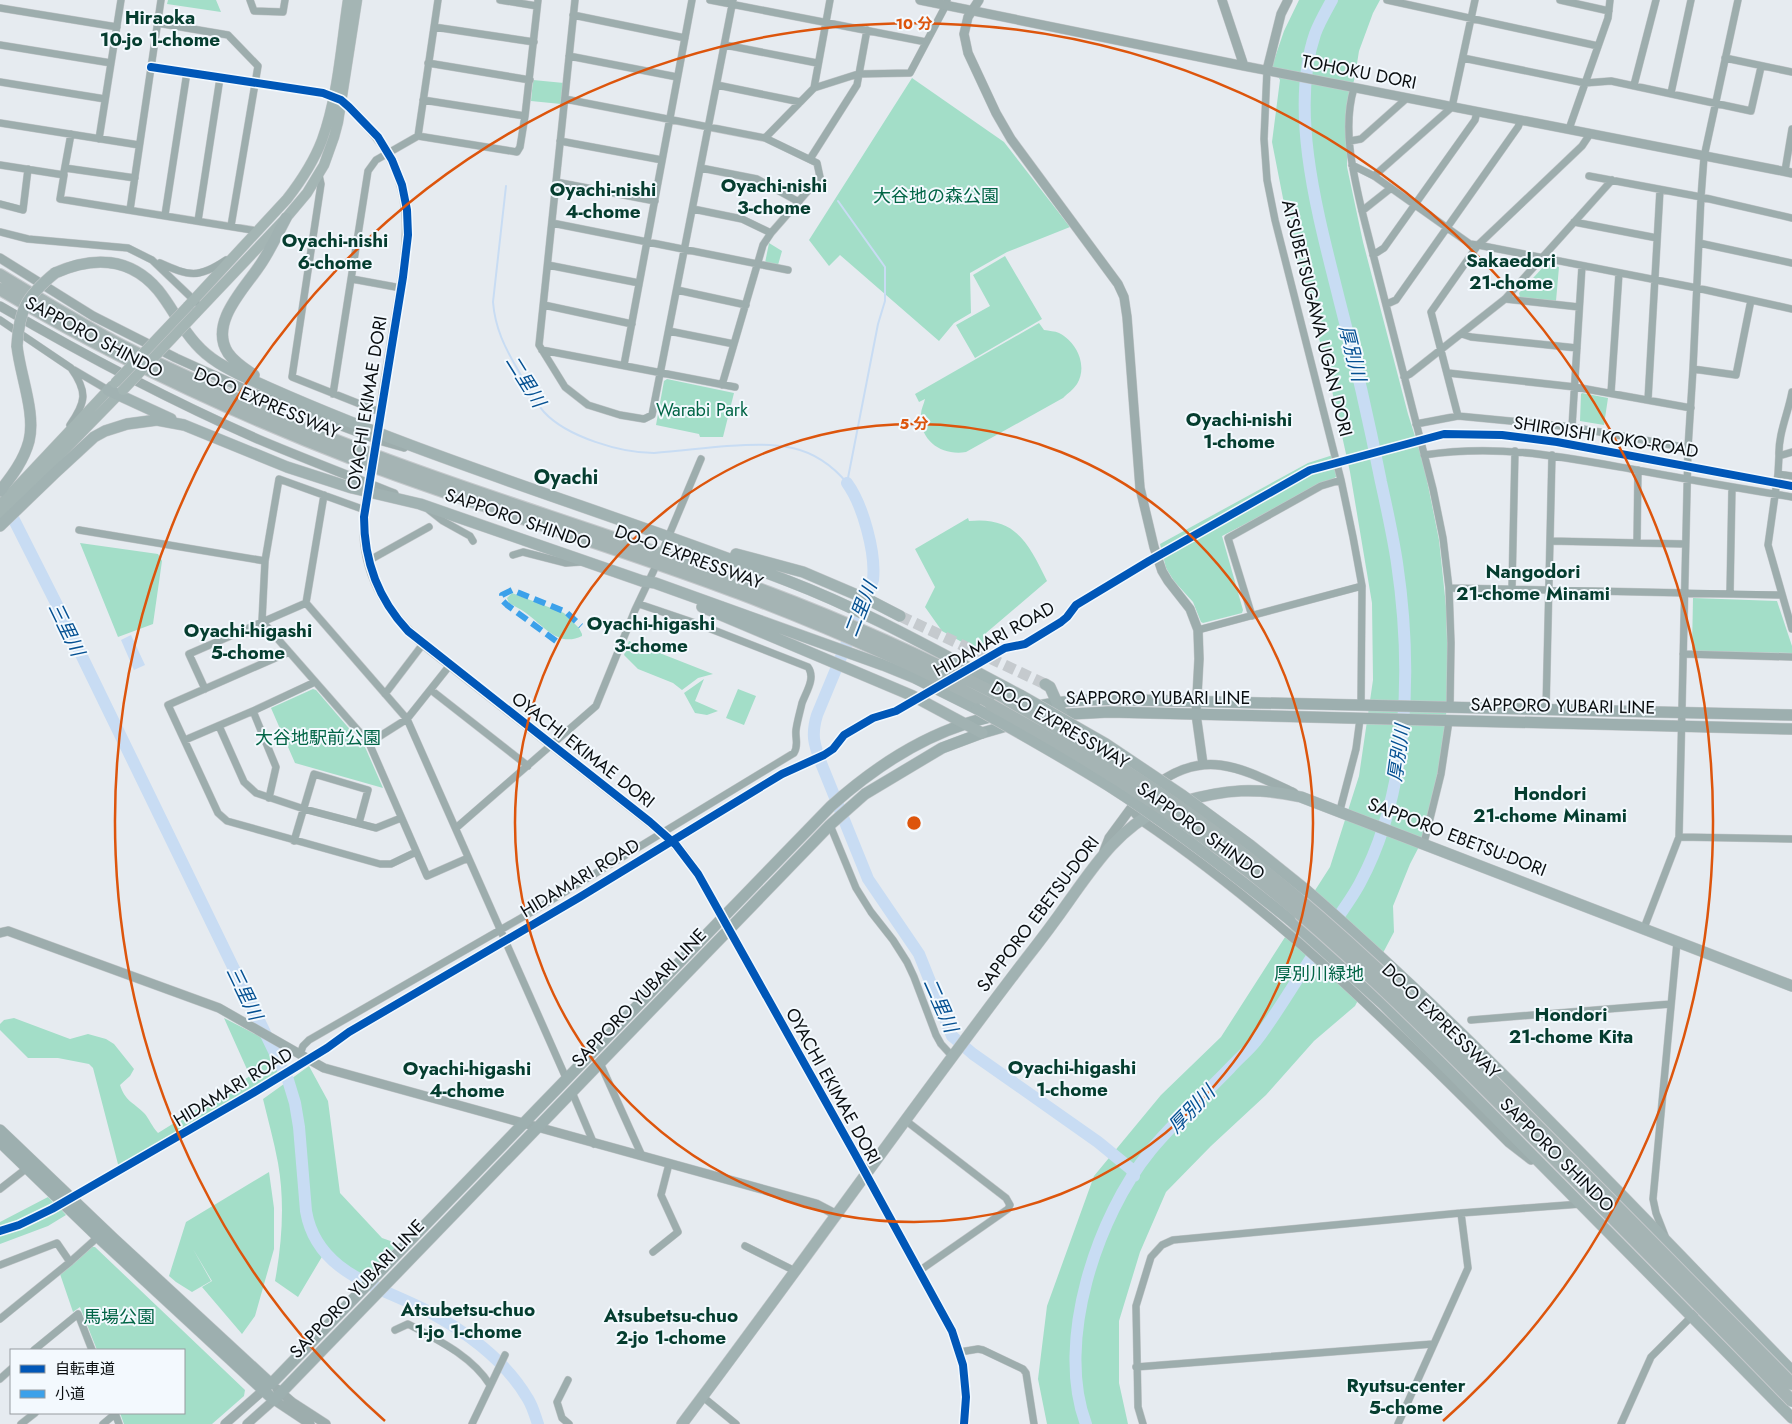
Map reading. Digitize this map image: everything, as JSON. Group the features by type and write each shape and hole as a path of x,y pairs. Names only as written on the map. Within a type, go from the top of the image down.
{"highway":[{"path":"279,392 238,364 227,352 223,333 224,322 232,304 260,266 286,218"},
{"path":"0,491 11,477 29,441 30,429 26,390 19,367 17,346 18,327 29,298 36,288 55,273 70,266 96,261 127,267 140,274 158,290 179,323 205,354 236,373 416,449"},
{"name":"DO-O EXPRESSWAY","path":"0,275 124,346 286,421 412,469 702,568 888,648 1064,746 1164,810 1227,855 1353,961 1456,1060 1792,1401"},
{"name":"DO-O EXPRESSWAY","path":"0,289 121,358 213,401 286,432 446,492 808,614"},
{"path":"116,389 184,425 287,467 352,488 420,504"},
{"path":"0,526 23,493 94,437 105,431 141,421 157,420 184,425"},
{"name":"SAPPORO SHINDO","path":"416,449 666,542 791,582 865,615 1022,696 1106,744 1257,850 1370,946 1502,1074 1792,1371"},
{"name":"SAPPORO SHINDO","path":"420,504 648,583 664,586 837,647 914,678 977,709 1059,756 1152,815 1290,920 1384,1004 1792,1418"},
{"path":"666,542 804,572 900,616"},
{"path":"648,583 913,696 982,733"},
{"name":"DO-O EXPRESSWAY","path":"888,648 931,661 1008,700 1062,731 1151,787 1236,848 1311,908 1359,950 1506,1094 1792,1384"},
{"path":"1045,684 1050,687 1062,714"},
{"name":"SAPPORO EBETSU-DORI","path":"682,1424 1103,854 1141,820 1171,805 1230,791 1273,791 1302,797 1792,986"}],"main road":[{"path":"0,505 23,493 57,444 199,310 286,218 307,193 319,175 334,137 348,0"},
{"path":"0,516 23,493 191,303 288,200 306,172 322,139 337,99 357,0"},
{"name":"SAPPORO YUBARI LINE","path":"267,1387 831,806 865,777 893,759 938,735 964,724 1057,702 1091,699 1792,715"},
{"name":"SAPPORO YUBARI LINE","path":"278,1397 832,822 865,794 944,747 982,733 1032,719 1062,714 1109,712 1792,729"},
{"path":"0,1130 101,1233"},
{"path":"0,1142 278,1397"}],"street":[{"path":"99,139 121,0"},
{"path":"130,210 161,0"},
{"path":"250,0 254,10 283,12 285,0"},
{"path":"418,136 438,0"},
{"path":"333,394 368,171 376,160 418,136 516,152 520,147 530,80 538,3 500,0"},
{"path":"575,0 540,345 565,386 588,405 620,415 644,419 652,414 733,2"},
{"path":"624,365 692,0"},
{"path":"710,0 733,2 926,42"},
{"path":"814,88 817,63 830,0"},
{"name":"TOHOKU DORI","path":"920,0 946,2 972,10 1278,73 1789,172"},
{"path":"979,0 968,18 964,34 968,53 996,113 1011,139 1118,284 1124,297 1140,488 1154,547 1162,571 1190,609 1198,630 1199,659 1196,714 1203,764"},
{"path":"1222,0 1244,66"},
{"name":"ATSUBETSUGAWA UGAN DORI","path":"1288,0 1281,14 1267,70 1264,139 1267,180 1275,220 1341,480 1362,586 1363,705"},
{"path":"1387,0 1598,46"},
{"path":"1374,176 1452,107 1475,0"},
{"path":"1560,0 1609,11"},
{"path":"1569,129 1598,46 1609,11 1610,0"},
{"path":"1634,85 1656,0"},
{"path":"1671,93 1691,0"},
{"path":"1644,928 1679,836 1688,448 1700,197 1704,157 1737,0"},
{"path":"765,138 814,88 858,74 910,74 946,2"},
{"path":"0,8 117,27"},
{"path":"573,15 685,38"},
{"path":"158,23 228,35 258,66 231,226"},
{"path":"434,27 534,42"},
{"path":"810,158 857,85 868,30"},
{"path":"0,45 111,63"},
{"path":"725,45 817,63"},
{"path":"569,56 678,77"},
{"path":"1463,58 1585,83 1611,81 1634,85 1751,111 1761,67"},
{"path":"1724,58 1792,72"},
{"path":"428,63 530,80"},
{"path":"151,67 323,93 337,99"},
{"path":"165,215 187,72"},
{"path":"198,221 220,78"},
{"path":"0,82 106,99"},
{"path":"717,85 800,102"},
{"path":"1354,88 1349,116 1352,165 1433,489 1443,538 1451,643 1446,707"},
{"path":"1350,141 1361,139 1407,98"},
{"name":"OYACHI EKIMAE DORI","path":"337,99 378,137 388,153 402,185 407,210 408,235 401,288 365,506 364,536 368,561 377,585 394,614 408,631 669,839 698,874 952,1331 960,1352 965,1380 964,1424"},
{"path":"565,99 765,138 817,163 820,177 763,244 722,385"},
{"path":"423,100 525,116"},
{"path":"1373,254 1384,248 1475,120 1477,112"},
{"path":"1386,304 1396,300 1518,127 1521,120"},
{"path":"0,123 140,145"},
{"path":"1789,172 1792,129"},
{"path":"71,134 60,199 258,231"},
{"path":"1458,416 1431,312 1478,245 1582,146 1590,134"},
{"path":"560,140 662,160"},
{"path":"0,165 134,178"},
{"path":"1352,165 1374,176 1470,244 1697,288 1792,309"},
{"path":"701,168 757,179 799,202"},
{"path":"0,204 23,210 28,169"},
{"path":"319,175 321,184 292,377 379,416"},
{"path":"1589,176 1700,197 1792,218"},
{"path":"1404,377 1441,351 1505,299 1612,180"},
{"path":"556,182 655,201"},
{"path":"1362,211 1391,188"},
{"path":"1648,400 1660,190"},
{"path":"693,209 742,219 771,233"},
{"path":"1574,222 1657,238"},
{"path":"552,223 788,270"},
{"path":"0,232 28,239 128,248 177,271 191,274 211,270 241,249"},
{"path":"1699,243 1792,263"},
{"name":"SAPPORO SHINDO","path":"0,258 93,316 176,358 251,392 324,420 379,440 416,449"},
{"path":"152,260 199,310"},
{"path":"548,265 639,283"},
{"path":"1572,427 1582,266"},
{"path":"1611,393 1618,273"},
{"path":"352,279 401,288"},
{"path":"677,290 746,305"},
{"path":"1505,299 1579,307"},
{"path":"1693,369 1736,375 1751,300"},
{"path":"544,305 632,324"},
{"name":"SAPPORO SHINDO","path":"0,306 99,362 168,397 260,440 420,504"},
{"path":"0,320 71,368 116,389"},
{"path":"669,331 734,344"},
{"path":"1462,334 1471,337 1577,348"},
{"path":"542,350 735,388"},
{"path":"57,444 80,411 84,399 82,387 71,368"},
{"path":"1448,373 1575,387 1691,408"},
{"path":"1792,392 1789,409 1782,425 1778,474 1768,545 1792,629"},
{"path":"1416,424 1458,416 1572,427 1688,448"},
{"path":"1424,455 1482,450 1552,455 1792,497"},
{"path":"1512,588 1515,451"},
{"path":"1779,456 1792,452"},
{"path":"1546,709 1552,455"},
{"path":"666,542 701,459"},
{"path":"1637,542 1638,470"},
{"path":"1778,474 1792,476"},
{"path":"365,506 324,495 279,479 264,561 262,621 369,743 427,876 468,858"},
{"path":"1252,616 1228,538 1321,486 1341,480"},
{"path":"1730,593 1732,487"},
{"path":"306,603 324,495"},
{"path":"420,504 443,521 470,536 473,541"},
{"path":"368,561 429,527"},
{"path":"79,530 264,561"},
{"path":"1550,541 1685,544"},
{"path":"513,555 522,552 566,563 586,561"},
{"path":"456,828 596,706 654,570"},
{"path":"1198,630 1362,586"},
{"path":"1448,588 1781,595"},
{"path":"205,689 189,654 306,603"},
{"path":"306,603 407,719 566,1078"},
{"path":"300,1054 303,1046 309,1040 669,839 794,753 797,748 795,733 802,703 812,675 808,667 698,624 639,604"},
{"path":"385,694 423,644"},
{"path":"289,652 168,705 218,813 227,821 380,864 391,864 416,852"},
{"path":"1684,654 1792,657"},
{"path":"369,743 407,719 450,665"},
{"path":"185,740 315,682"},
{"path":"431,690 528,766"},
{"path":"253,711 276,767 269,798"},
{"path":"1345,812 1362,719"},
{"path":"1419,841 1441,774 1445,721"},
{"path":"219,726 244,782 256,793 304,809 376,828 401,818"},
{"path":"1103,854 1109,838 1134,804 1147,792 1169,775 1203,764 1238,768 1302,797"},
{"path":"294,841 314,774 368,790 359,822"},
{"path":"1134,804 1135,814 1141,820 1206,866 1286,931 1356,992 1510,1143 1563,1185"},
{"path":"832,822 856,888 907,962 941,1044 955,1052"},
{"path":"1679,836 1792,839"},
{"path":"0,933 8,931 219,1008 324,1068 816,1204 837,1215"},
{"path":"1671,1247 1659,1223 1654,1199 1677,942"},
{"path":"1471,1020 1671,1004"},
{"path":"600,1063 642,1156"},
{"path":"572,1092 594,1144"},
{"path":"905,1120 1006,1198 1010,1205 1008,1209 919,1271"},
{"path":"653,1252 678,1232 661,1195 669,1164"},
{"path":"0,1189 27,1168"},
{"path":"1143,1424 1138,1407 1136,1306 1151,1258 1162,1245 1174,1240 1461,1213 1582,1204"},
{"path":"1398,1424 1432,1344 1468,1268 1461,1213"},
{"path":"0,1319 70,1262 101,1233"},
{"path":"0,1265 57,1244 70,1262"},
{"path":"745,1246 795,1271"},
{"path":"1620,1424 1651,1357 1715,1293"},
{"path":"35,1349 78,1314 92,1349"},
{"path":"395,1330 408,1324 448,1346 480,1371 490,1385"},
{"path":"1136,1367 1432,1344"},
{"path":"960,1352 983,1350 1023,1369 1028,1379 1034,1424"},
{"path":"472,1424 504,1356"},
{"path":"0,1379 10,1370"},
{"path":"568,1380 557,1402 562,1418 569,1424"},
{"path":"226,1424 267,1387"},
{"path":"247,1424 278,1397"},
{"path":"278,1397 310,1424"},
{"path":"278,1397 326,1424"},
{"path":"703,1397 736,1424"},
{"path":"21,1424 34,1414"},
{"path":"103,1424 114,1414"}],"green space":[{"path":"168,0 216,0 221,12 167,4"},
{"name":"厚別川緑地","path":"1299,0 1380,0 1373,13 1359,51 1347,110 1347,167 1363,242 1408,414 1424,465 1439,540 1446,606 1448,675 1445,738 1424,837 1410,864 1393,906 1394,932 1355,1006 1314,1041 1266,1095 1211,1146 1166,1192 1140,1252 1119,1321 1119,1383 1128,1424 1047,1424 1038,1379 1047,1306 1094,1176 1161,1095 1221,1037 1330,867 1359,776 1373,680 1372,603 1350,472 1327,368 1289,229 1272,142 1280,80 1272,66 1284,31"},
{"name":"大谷地の森公園","path":"912,78 1004,142 1070,227 1007,252 970,273 971,313 954,323 939,341 840,255 829,266 809,240"},
{"path":"533,80 564,83 561,104 531,101"},
{"path":"769,243 782,251 778,265 765,263"},
{"path":"1005,256 1042,319 975,358 956,325 990,306 973,275"},
{"path":"1546,264 1559,267 1556,301 1520,297 1519,293"},
{"path":"1039,323 1044,330 1057,332 1076,348 1081,362 1081,370 1080,377 1074,388 1063,398 966,452 949,452 934,445 928,439 921,424 921,412 925,399 919,402 915,394"},
{"name":"Warabi Park","path":"667,379 734,393 723,437 700,437 699,434 656,425 664,381"},
{"path":"1582,393 1608,398 1604,425 1580,421"},
{"path":"1333,455 1338,476 1222,536 1243,610 1242,613 1201,622 1193,602 1174,581 1166,568 1160,544 1308,463"},
{"path":"968,518 969,521 999,523 1010,528 1027,545 1047,581 986,633 984,638 985,648 978,651 942,631 925,607 935,587 915,549"},
{"path":"80,543 158,554 162,561 153,624 118,637"},
{"path":"512,593 564,613 579,628 582,636 566,639 551,634 524,612 509,603 507,598"},
{"path":"1693,598 1777,601 1792,646 1792,653 1695,652 1692,650"},
{"path":"629,641 713,674 698,678 682,690 673,683 638,669 624,655"},
{"path":"704,679 695,701 718,711 707,715 695,713 684,693"},
{"name":"大谷地駅前公園","path":"313,689 316,690 365,747 383,788 295,763 271,708"},
{"path":"738,689 756,696 744,725 726,718"},
{"path":"14,1018 70,1039 88,1034 106,1039 114,1044 134,1069 130,1076 120,1085 122,1090 127,1098 146,1115 158,1133 250,1076 224,1018 265,1039 282,1074 123,1169 119,1168 93,1068 89,1064 58,1058 28,1058 0,1030 0,1024 4,1020"},
{"path":"309,1066 328,1101 340,1193 382,1238 399,1244 368,1280 323,1255 298,1297 275,1281 281,1237 282,1207 276,1155 263,1099"},
{"path":"269,1172 274,1208 274,1249 255,1316 242,1334 202,1287 212,1281 193,1249 211,1281 192,1292 169,1276 186,1222"},
{"path":"48,1197 66,1215 48,1226 0,1244 0,1222"},
{"name":"馬場公園","path":"92,1247 95,1247 245,1390 244,1396 212,1424 124,1424 120,1414 185,1414 185,1349 97,1349 80,1307 73,1312 60,1274"}],"water":[{"path":"131,635 145,665 134,670 121,640"}],"waterway":[{"name":"厚別川","path":"1331,927 1360,883 1377,847 1389,808 1398,768 1405,684 1402,602 1394,543 1362,390 1323,236 1310,167 1306,132 1305,98 1308,65 1315,34 1332,0"},
{"name":"二里川","path":"506,186 493,302 494,311 498,329 505,346 530,392 544,412 554,421 566,429 595,442 641,452 654,453 745,445 793,448 807,452 821,460 847,483"},
{"path":"838,201 885,267 885,301 878,324 847,483"},
{"name":"二里川","path":"847,483 853,492 867,530 872,557 873,580 817,715 814,734 815,745 821,763 868,879 919,954 952,1036 973,1054 1098,1142 1131,1169 1134,1176"},
{"name":"三里川","path":"7,506 288,1080 295,1103 299,1127 306,1211 313,1233 324,1251 338,1265 355,1277 433,1314 486,1350 519,1386 530,1402 538,1424"},
{"name":"厚別川","path":"1086,1424 1078,1391 1075,1356 1079,1319 1087,1281 1099,1244 1114,1209 1131,1177 1160,1139 1256,1041 1319,946"}],"tunnel":[{"path":"900,616 1045,684"}],"marked path":[{"path":"556,641 507,605 502,600 502,595 512,590 566,612 581,626"}],"cycle path":[{"path":"151,67 323,93 341,100 349,107 378,137 392,160 402,185 407,210 408,235 403,277 364,517 370,564 381,592 388,606 408,631 650,822 676,845 698,874 952,1331 963,1365 966,1397 964,1424"},
{"name":"SHIROISHI KOKO-ROAD","path":"0,1231 19,1225 52,1209 253,1093 327,1048 349,1032 580,897 782,774 824,755 833,749 844,735 873,718 896,711 1005,648 1025,644 1061,622 1076,605 1149,561 1310,470 1444,434 1502,435 1557,442 1792,486"}],"district":[{"name":"Hiraoka 10-jo 1-chome","path":"160,28"},
{"name":"Oyachi-nishi 3-chome","path":"774,196"},
{"name":"Oyachi-nishi 4-chome","path":"603,200"},
{"name":"Oyachi-nishi 6-chome","path":"335,251"},
{"name":"Sakaedori 21-chome","path":"1511,271"},
{"name":"Oyachi-nishi 1-chome","path":"1239,430"},
{"name":"Oyachi","path":"566,477"},
{"name":"Nangodori 21-chome Minami","path":"1533,582"},
{"name":"Oyachi-higashi 3-chome","path":"651,634"},
{"name":"Oyachi-higashi 5-chome","path":"248,641"},
{"name":"Hondori 21-chome Minami","path":"1550,804"},
{"name":"Hondori 21-chome Kita","path":"1571,1025"},
{"name":"Oyachi-higashi 1-chome","path":"1072,1078"},
{"name":"Oyachi-higashi 4-chome","path":"467,1079"},
{"name":"Atsubetsu-chuo 1-jo 1-chome","path":"468,1320"},
{"name":"Atsubetsu-chuo 2-jo 1-chome","path":"671,1326"},
{"name":"Ryutsu-center 5-chome","path":"1406,1396"}]}
